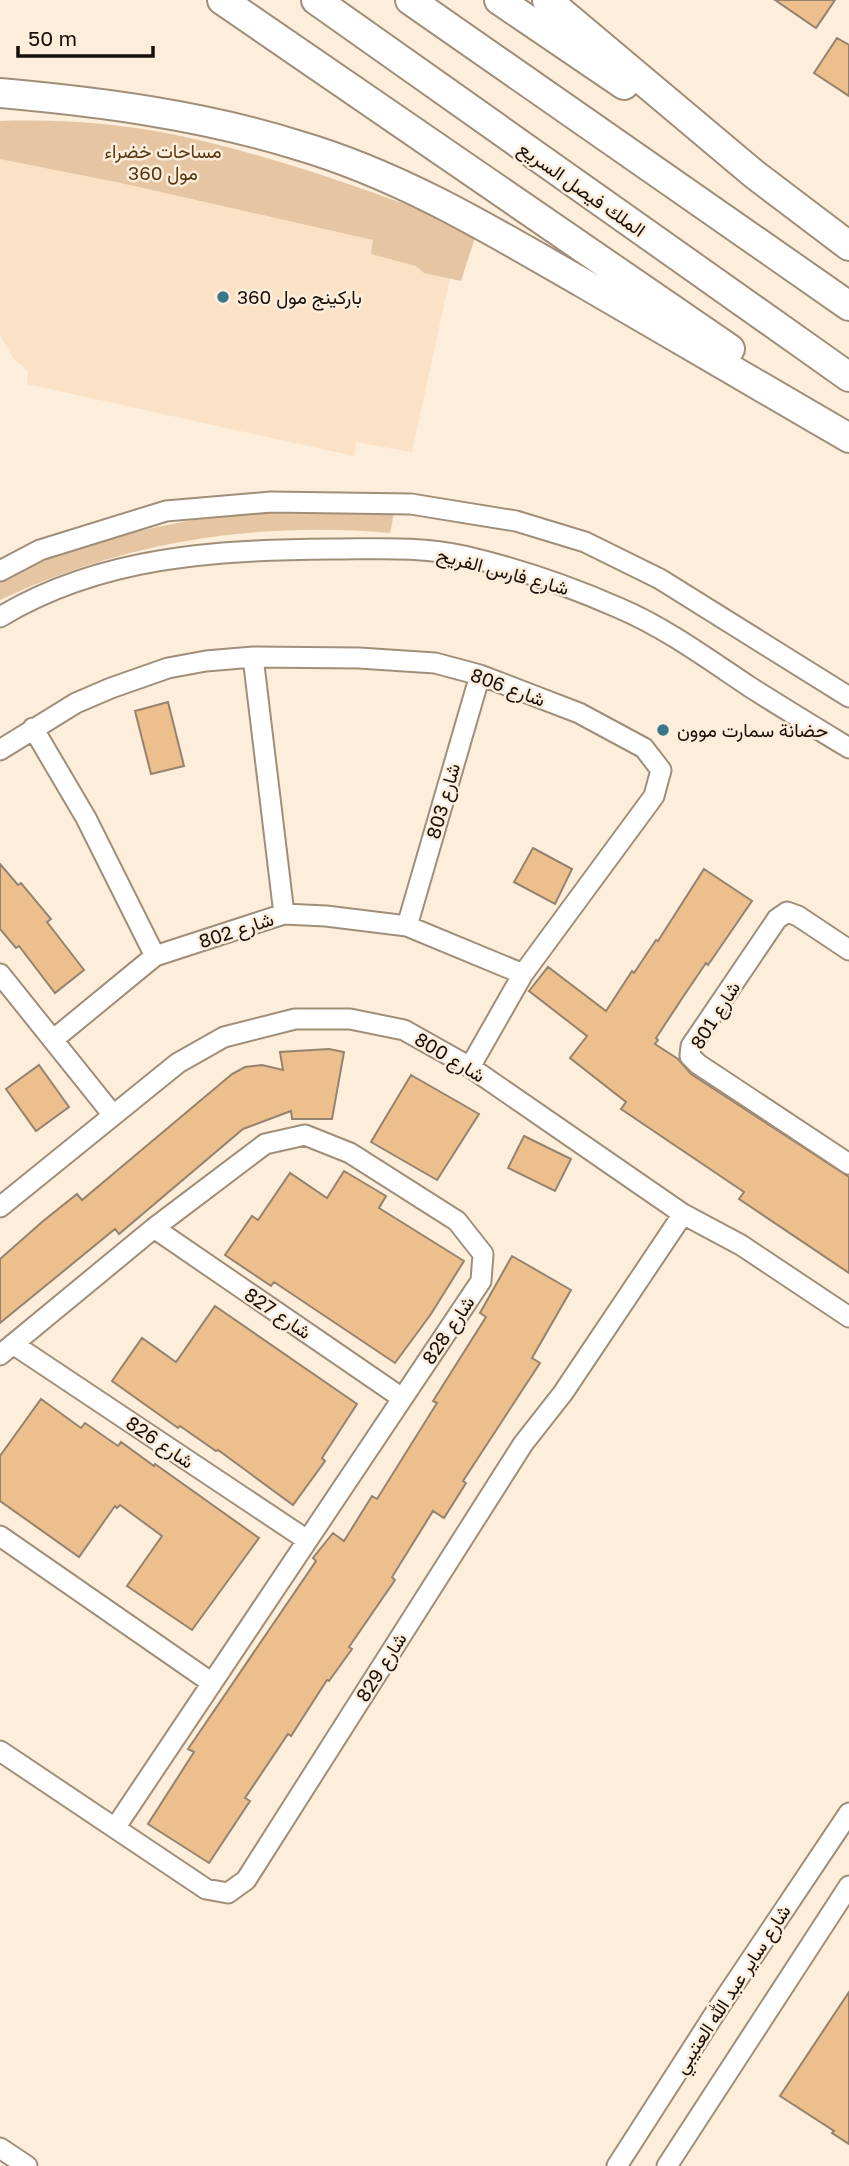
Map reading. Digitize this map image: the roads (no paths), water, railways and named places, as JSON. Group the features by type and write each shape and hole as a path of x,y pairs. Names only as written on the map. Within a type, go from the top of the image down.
{"highway":[{"path":"222,0 849,432"},
{"name":"الملك فيصل السريع","path":"316,0 849,377"},
{"path":"410,0 849,306"},
{"path":"499,0 754,174 849,246"},
{"path":"547,0 754,174"},
{"path":"0,93 97,102 201,121 298,145 398,183 473,220 849,438"}],"street":[{"path":"0,571 40,550 166,511 271,502 411,504 516,521 584,542 660,579 849,697"},
{"name":"شارع فارس الفريح","path":"0,617 63,585 136,564 262,550 429,550 464,556 552,582 621,609 679,639 849,748"},
{"path":"253,657 284,914"},
{"name":"شارع 806","path":"0,750 61,710 93,695 169,668 206,661 253,657 359,658 435,663 480,676 579,713 644,748 661,770 654,796 523,974 470,1067"},
{"name":"شارع 803","path":"407,926 480,676"},
{"path":"33,727 86,818 155,956"},
{"name":"شارع 801","path":"849,950 798,916 787,912 777,919 691,1046 690,1056 698,1064 849,1164"},
{"name":"شارع 802","path":"54,1039 155,956 284,914 407,926 523,974"},
{"path":"0,974 113,1115"},
{"name":"شارع 800","path":"0,1207 178,1063 224,1037 296,1019 350,1019 404,1030 470,1067 683,1214 741,1245 849,1317"},
{"name":"شارع 828","path":"6,1349 154,1228 265,1144 304,1135 351,1153 457,1222 483,1254 481,1281 115,1828"},
{"name":"شارع 829","path":"0,1751 206,1889 228,1893 247,1880 523,1444 563,1393 683,1214"},
{"name":"شارع 827","path":"154,1228 402,1398"},
{"name":"شارع 826","path":"6,1349 307,1540"},
{"path":"0,1536 212,1683"},
{"name":"شارع ساير عبد الله العتيبي","path":"617,2166 712,2018 846,1824"},
{"path":"804,1955 809,1934 818,1915 849,1870"},
{"path":"667,2166 849,1886"},
{"path":"0,2148 27,2166"}],"place":[{"name":"باركينج مول 360","path":"223,297"},
{"name":"حضانة سمارت موون","path":"663,730"}],"park label":[{"name":"مساحات خضراء 360 مول","path":"163,162"}]}
